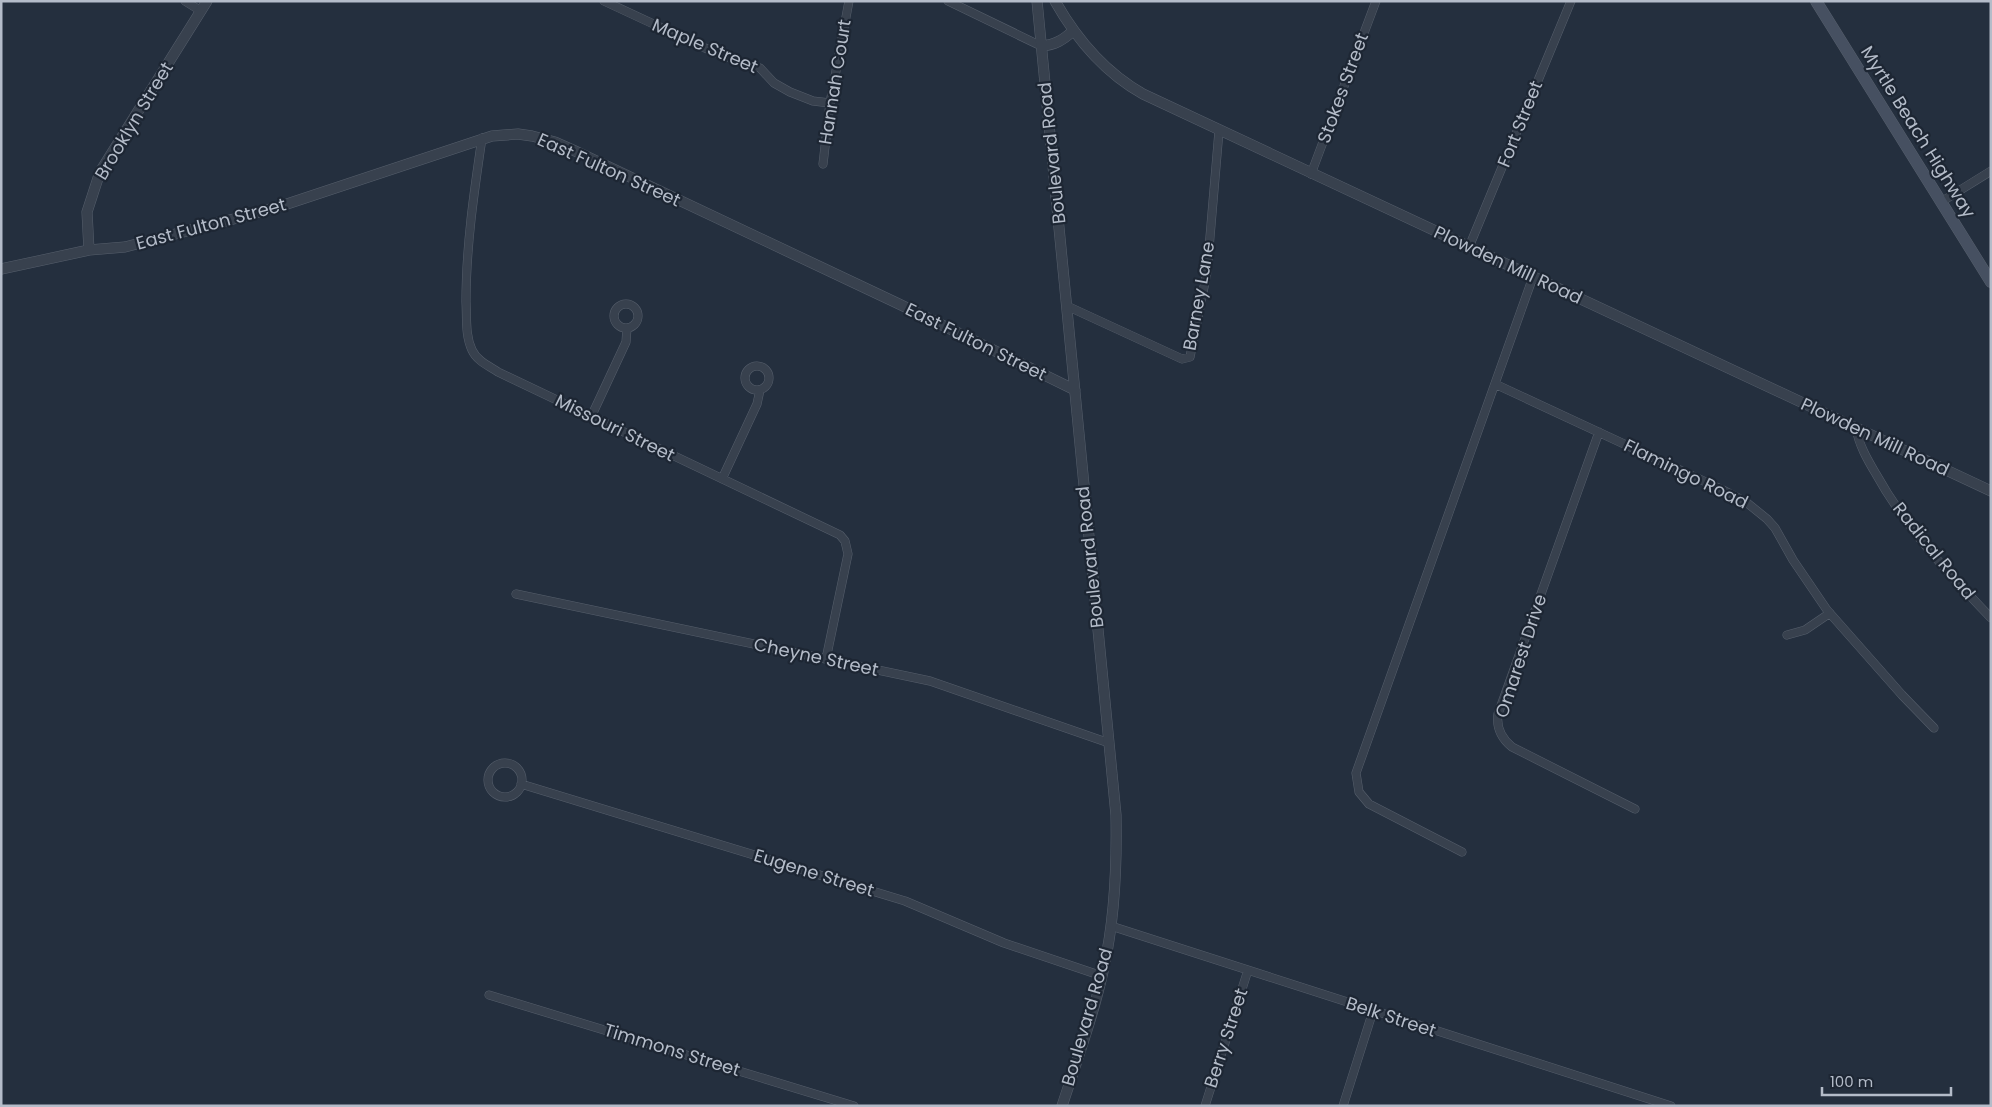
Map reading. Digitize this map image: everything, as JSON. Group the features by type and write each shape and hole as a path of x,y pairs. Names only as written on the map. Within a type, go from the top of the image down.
{"main road":[{"name":"Myrtle Beach Highway","path":"1816,1 1991,282"}],"street":[{"path":"185,1 201,11"},
{"name":"Brooklyn Street","path":"90,250 87,212 100,172 207,1"},
{"name":"Maple Street","path":"604,1 705,48 760,68 774,83 790,92 813,101 830,103"},
{"name":"Hannah Court","path":"823,164 830,103 849,1"},
{"path":"948,1 1041,46 1051,46 1062,41 1073,32"},
{"name":"Boulevard Road","path":"1037,1 1116,815 1116,887 1102,976 1091,1020 1062,1106"},
{"name":"Plowden Mill Road","path":"1055,1 1073,32 1101,64 1124,84 1167,107 1991,492"},
{"name":"Stokes Street","path":"1311,174 1376,1"},
{"name":"Fort Street","path":"1469,247 1571,1"},
{"name":"Barney Lane","path":"1067,306 1182,359 1190,357 1207,272 1219,131"},
{"name":"East Fulton Street","path":"1,269 90,250 125,247 276,207 482,138 518,134 555,142 899,304 1075,390"},
{"name":"Missouri Street","path":"482,138 472,212 466,284 466,322 469,343 475,355 483,363 498,372 836,532 845,541 848,554 826,659"},
{"path":"1941,202 1991,171"},
{"path":"1462,852 1369,804 1359,792 1356,773 1533,277"},
{"path":"591,417 626,342 628,328"},
{"name":"Flamingo Road","path":"1495,384 1723,490 1754,507 1775,528 1793,560 1830,613 1902,695 1934,728"},
{"path":"722,479 757,404 760,390"},
{"name":"Radical Road","path":"1856,428 1860,446 1880,482 1908,525 1953,578 1991,618"},
{"name":"Omarest Drive","path":"1599,432 1498,714 1497,722 1501,736 1512,747 1635,809"},
{"name":"Cheyne Street","path":"516,594 930,681 1109,743"},
{"path":"1787,635 1805,630 1830,613"},
{"path":"509,763 519,770 522,777 521,784 514,794 502,796 495,793 490,786 489,774 497,765 509,763"},
{"name":"Eugene Street","path":"521,784 905,901 1004,943 1102,976"},
{"name":"Belk Street","path":"1111,926 1671,1106"},
{"name":"Berry Street","path":"1204,1106 1248,970"},
{"name":"Timmons Street","path":"489,995 854,1106"},
{"path":"1343,1106 1374,1011"}]}
